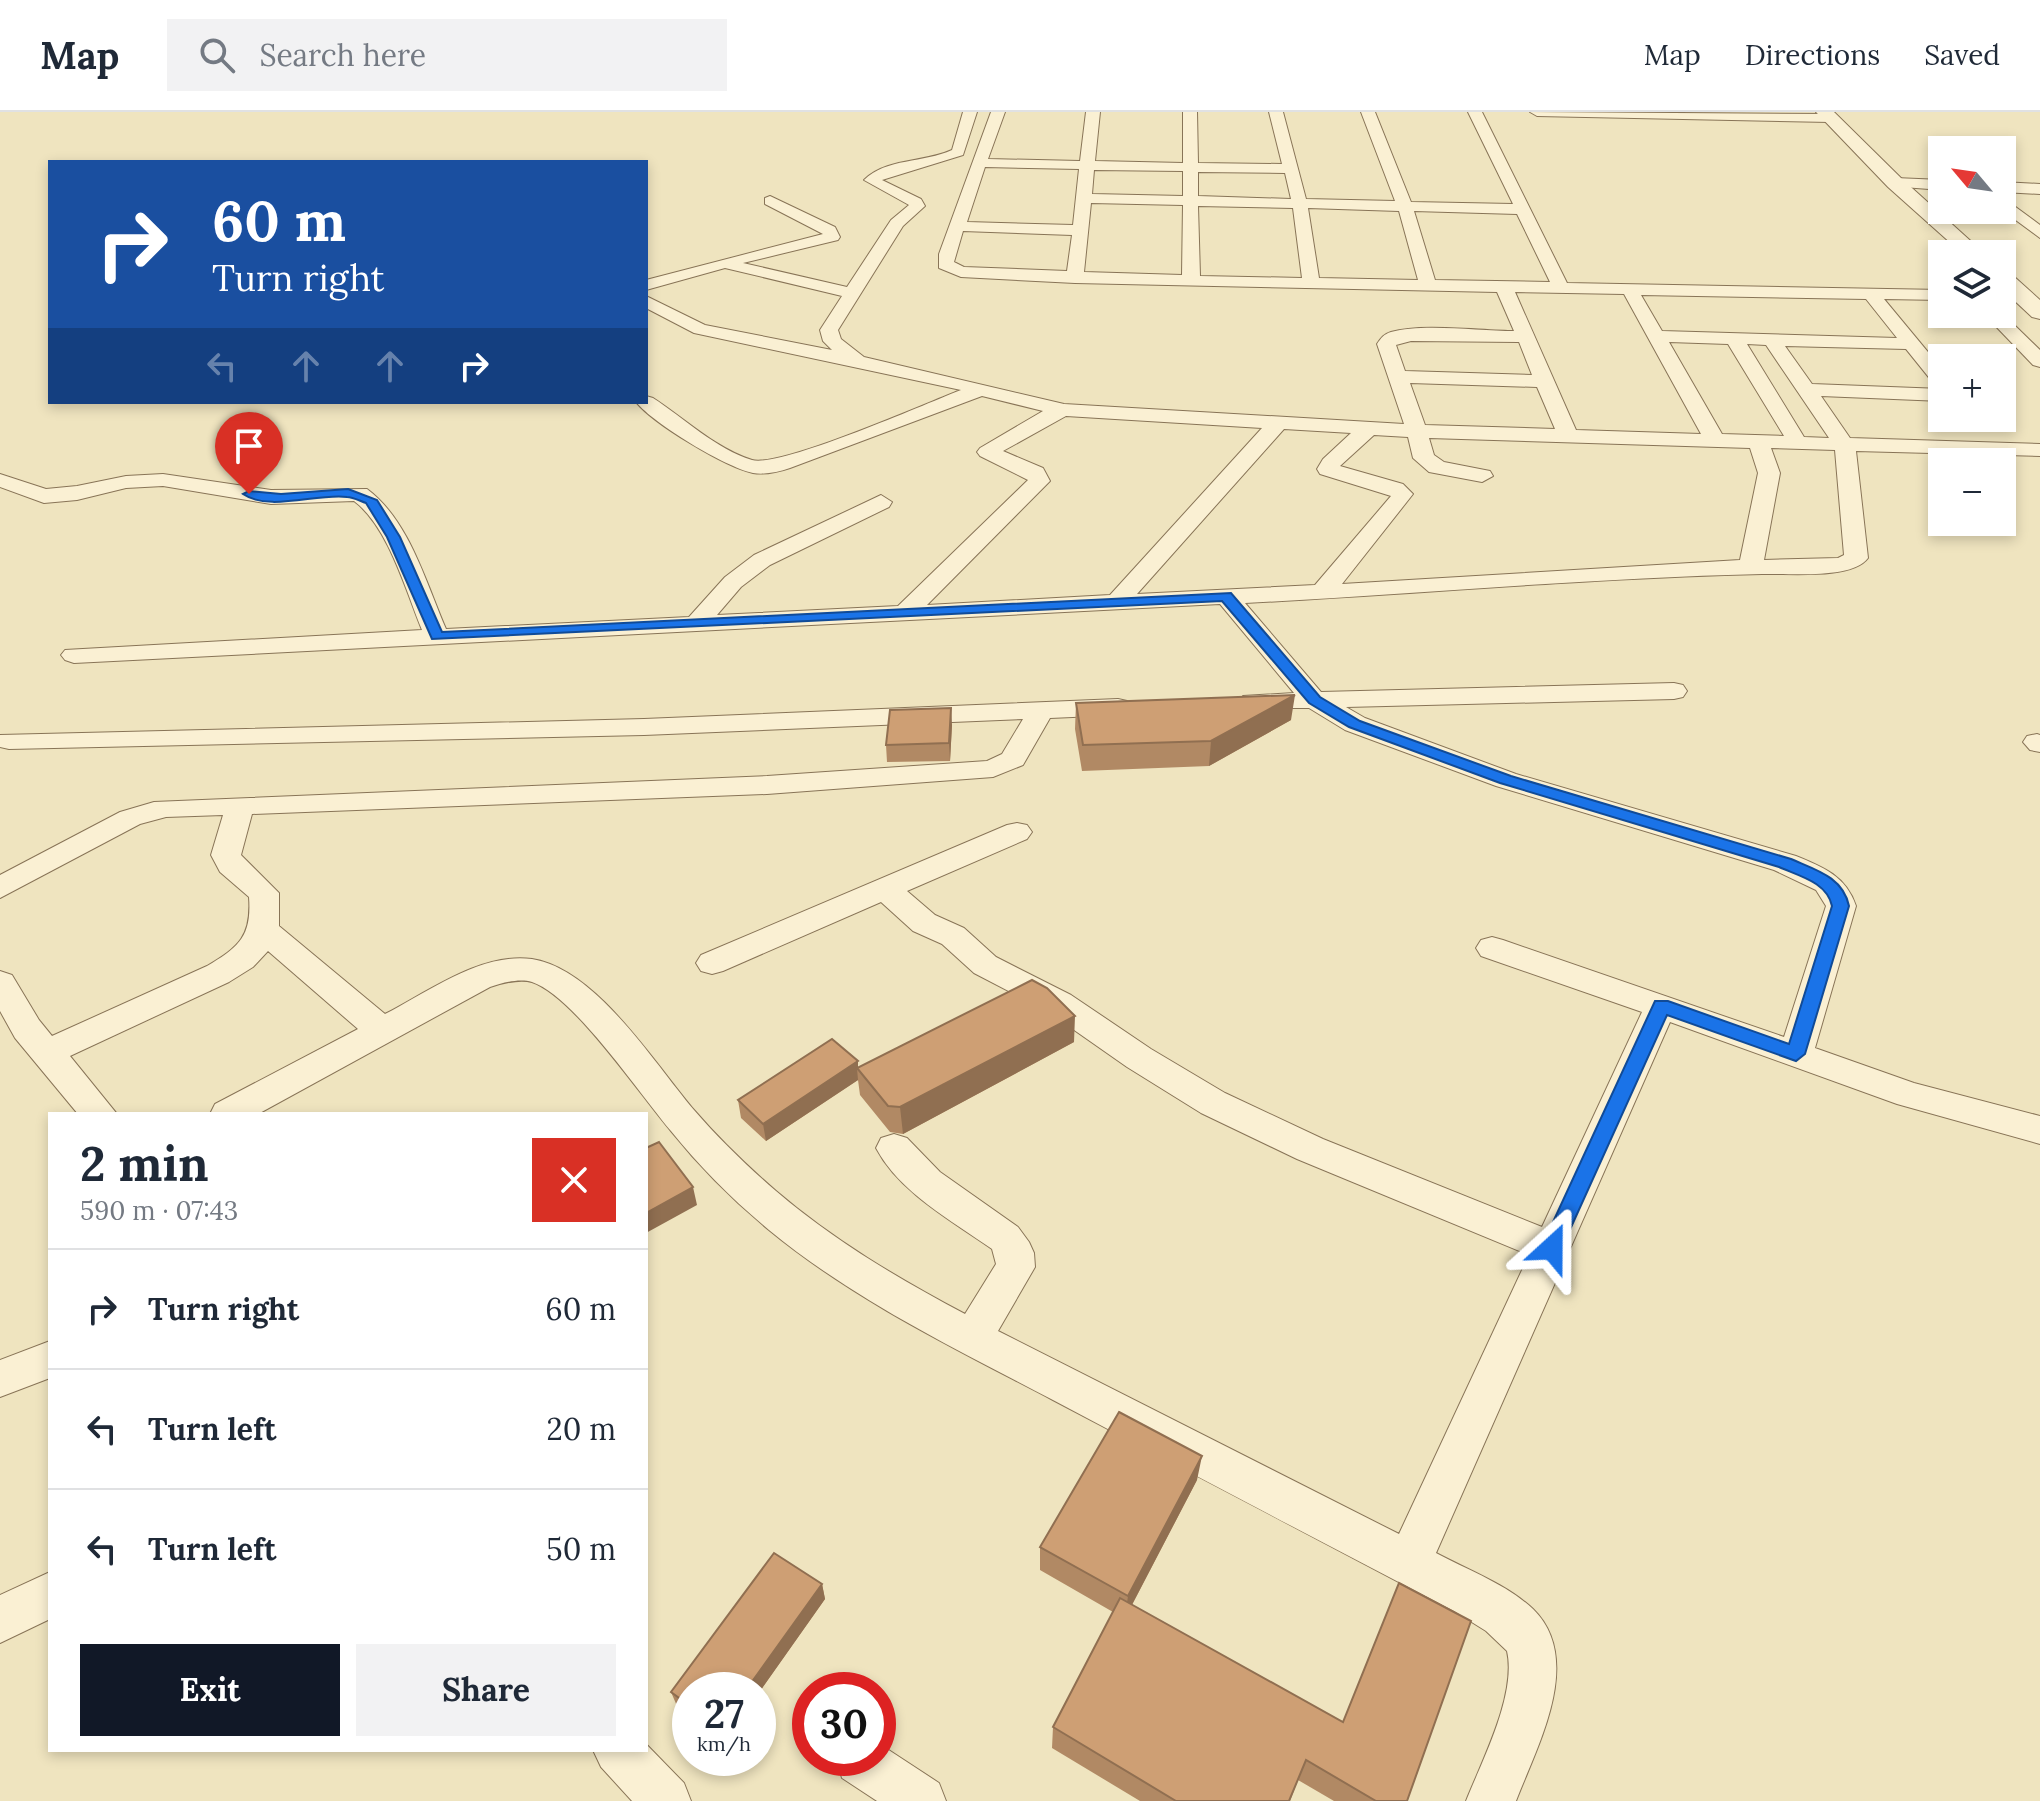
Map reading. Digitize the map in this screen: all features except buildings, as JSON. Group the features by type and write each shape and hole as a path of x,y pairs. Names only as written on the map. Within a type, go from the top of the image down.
{"street":[{"path":"858,361 828,336 829,330 897,223 917,206 916,202 871,180 881,174 944,159 958,152 970,112"},
{"path":"998,112 945,264 950,269 980,275 1075,278 1928,295"},
{"path":"1075,278 1093,112"},
{"path":"1190,112 1193,201 1191,281"},
{"path":"1276,112 1300,204 1311,283"},
{"path":"1368,112 1405,206 1428,284"},
{"path":"1475,112 1561,287"},
{"path":"1537,112 1827,115 1895,183 1959,240"},
{"path":"980,163 1291,169"},
{"path":"1895,183 1928,184"},
{"path":"2016,188 2040,189"},
{"path":"1083,198 1522,209"},
{"path":"648,284 832,237 829,230 770,201"},
{"path":"2016,213 2040,233"},
{"path":"957,226 1080,230"},
{"path":"724,263 853,294"},
{"path":"1503,285 1568,435"},
{"path":"1630,290 1714,439"},
{"path":"1870,293 1928,364"},
{"path":"2016,298 2040,312"},
{"path":"648,302 700,329 858,361 1064,410 1417,431 2040,450"},
{"path":"2007,328 2040,361"},
{"path":"1656,336 1911,344"},
{"path":"1482,476 1429,463 1424,458 1386,344 1393,337 1526,337"},
{"path":"1734,339 1798,443"},
{"path":"74,655 1751,566 1842,565 1856,558 1845,446 1772,340"},
{"path":"1398,377 1545,381"},
{"path":"648,403 729,457 755,467 786,463 980,390"},
{"path":"1807,390 1928,394"},
{"path":"905,613 1039,481 1035,473 989,455 990,448 1045,417 1064,410"},
{"path":"1117,602 1278,423"},
{"path":"1323,591 1401,498 1402,494 1395,489 1328,469 1330,463 1369,428"},
{"path":"1751,566 1769,473 1758,441"},
{"path":"0,480 44,496 77,493 126,482 163,480 271,497 359,494 371,500 393,537 437,636"},
{"path":"697,623 733,582 762,560 881,502"},
{"path":"1226,596 1314,700 1355,724 1448,760 1785,863 1829,883 1841,906 1796,1054"},
{"path":"1224,704 1674,691"},
{"path":"9,741 644,727 1148,706"},
{"path":"0,888 147,811 164,808 767,785 993,769 1013,759 1041,711"},
{"path":"24,1041 228,969 249,954 264,930 264,893 231,865 226,855 240,806"},
{"path":"712,963 1017,832"},
{"path":"885,889 924,923 953,936 985,965 1059,1003 1139,1058 1213,1103 1310,1149 1552,1248"},
{"path":"264,930 382,1030"},
{"path":"1492,948 1909,1095 2040,1130"},
{"path":"232,1112 488,976 519,970 542,973 560,984 590,1012 684,1123 751,1192 795,1229 862,1274 972,1337 1409,1563 1514,1623 1529,1642 1533,1668 1528,1699 1491,1801"},
{"path":"0,983 24,1041 97,1112"},
{"path":"1409,1563 1661,1006"},
{"path":"894,1148 927,1182 1005,1238 1015,1253 1016,1267 972,1337"},
{"path":"0,1379 48,1360"},
{"path":"0,1620 48,1596"},
{"path":"620,1752 666,1801"},
{"path":"884,1776 921,1801"}],"route":[{"path":"249,494 281,498 348,493 371,500 393,537 437,636 1226,596 1314,700 1355,724 1407,746 1506,780 1785,863 1829,883 1841,906 1796,1054 1661,1006 1552,1248"}]}
